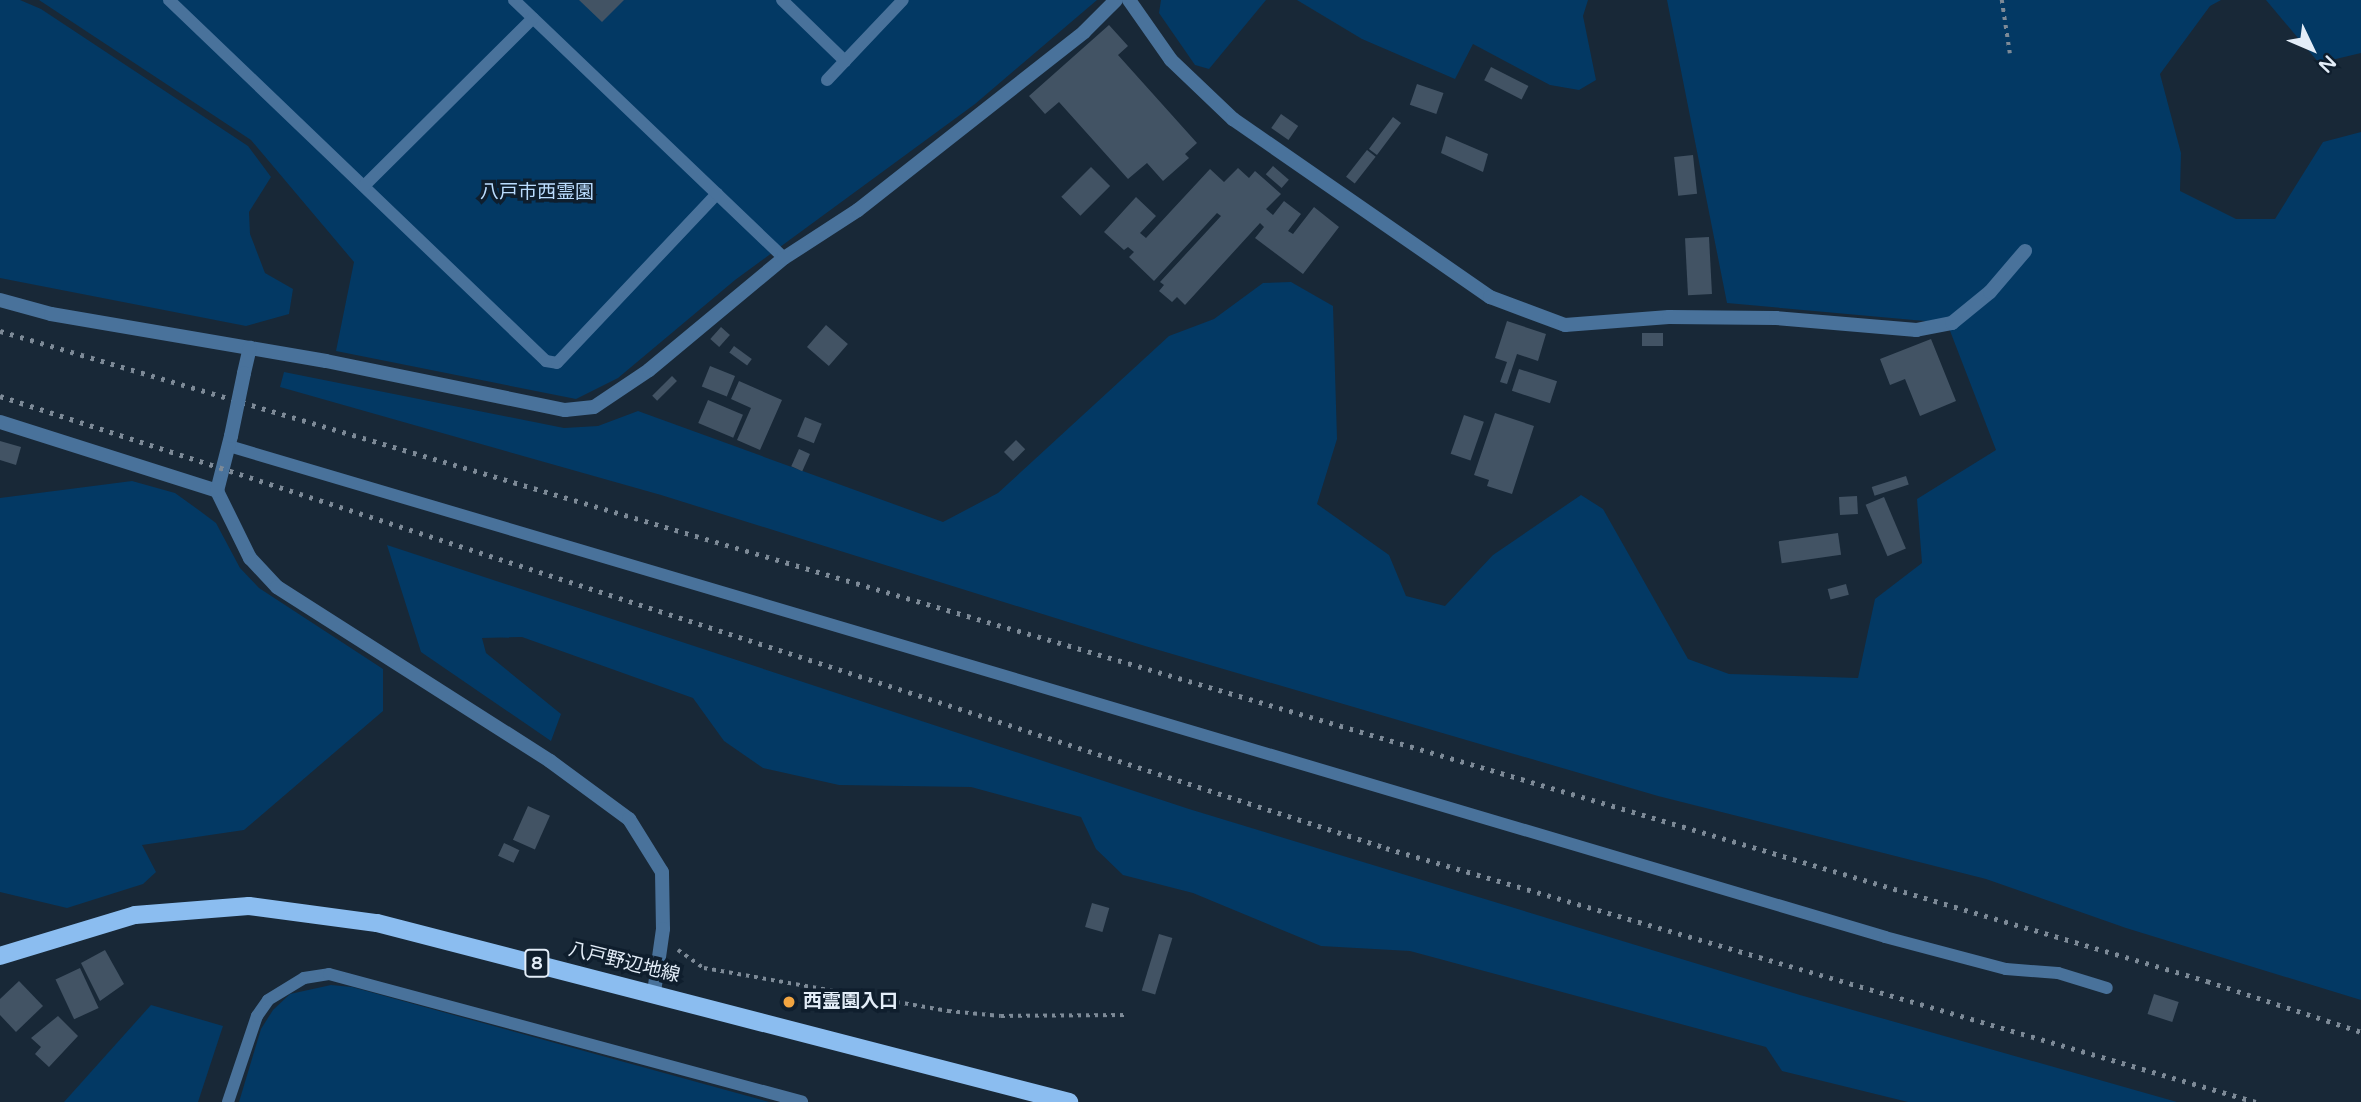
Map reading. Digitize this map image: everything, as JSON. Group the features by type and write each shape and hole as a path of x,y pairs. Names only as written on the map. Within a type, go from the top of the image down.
{"main road":[{"name":"八戸野辺地線","path":"0,956 135,915 249,906 377,923 654,992 1069,1102"}],"street":[{"path":"0,300 51,314 250,348 565,410 594,407 638,379 784,258 869,201 1073,40 1116,0"},
{"path":"1129,0 1171,60 1233,119 1490,297 1565,325 1669,317 1776,318 1916,330 1952,323 1990,292 2025,251"},
{"path":"250,348 217,491 250,558 277,587 540,754 629,819 662,872 662,938 654,992"},
{"path":"0,422 217,491"}],"lane":[{"path":"514,0 784,258"},
{"path":"782,0 845,61"},
{"path":"827,80 903,0"},
{"path":"176,2 546,360 557,363 717,194"},
{"path":"364,186 533,18"},
{"path":"230,441 1885,937 2006,969 2058,973 2107,988"},
{"path":"228,1102 257,1016 268,1000 304,978 329,974 802,1102"}],"path":[{"path":"2002,0 2010,53"},
{"path":"662,938 704,968 948,1011 1001,1016 1128,1015"}],"green space":[{"path":"0,0 20,0 41,9 248,146 271,177 249,212 250,234 265,273 293,289 289,314 246,326 0,278"},
{"name":"八戸市西霊園","path":"39,0 1097,0 975,104 735,280 618,378 576,399 336,351 354,262 251,140"},
{"path":"1161,0 1266,0 1209,69 1195,65 1159,13"},
{"path":"1297,0 1588,0 1583,16 1596,80 1579,90 1550,85 1473,44 1455,79 1362,39"},
{"path":"1667,0 2221,0 2210,6 2160,74 2181,153 2180,191 2236,219 2275,219 2323,142 2361,132 2361,1000 2126,928 1986,879 1658,796 1145,646 661,495 280,387 284,372 564,428 598,426 638,411 943,522 998,493 1169,336 1214,319 1263,283 1291,282 1333,306 1337,439 1317,504 1389,555 1406,596 1445,606 1493,555 1581,495 1603,509 1688,659 1729,674 1858,678 1875,599 1922,563 1917,499 1996,450 1947,323 1727,303"},
{"path":"2266,0 2361,0 2361,53 2319,63"},
{"path":"132,481 175,493 200,511 216,523 240,568 259,588 383,669 383,711 244,830 142,845 156,872 143,884 67,908 0,892 0,498"},
{"path":"387,545 1189,809 1800,995 2177,1102 1908,1102 1782,1071 1766,1047 1410,951 1321,946 1193,893 1123,875 1096,849 1081,817 971,787 839,785 763,768 724,741 693,698 522,637 482,638 486,653 561,714 551,741 421,652"},
{"path":"331,985 352,987 769,1102 239,1102 261,1029 273,1010 290,994"},
{"path":"151,1005 223,1026 198,1102 64,1102"}],"building":[{"path":"579,0 624,0 602,22"},
{"path":"1109,25 1128,46 1118,55 1197,143 1185,154 1189,158 1163,181 1147,163 1128,179 1059,102 1045,114 1029,96"},
{"path":"1491,67 1528,86 1522,99 1484,80"},
{"path":"1417,84 1443,93 1436,114 1410,105"},
{"path":"1281,114 1298,126 1288,140 1271,128"},
{"path":"1393,117 1401,123 1377,155 1369,149"},
{"path":"1446,136 1488,154 1483,172 1441,153"},
{"path":"1367,150 1376,157 1355,184 1346,177"},
{"path":"1693,155 1697,194 1678,196 1674,157"},
{"path":"1273,166 1289,180 1282,188 1266,174"},
{"path":"1091,167 1110,186 1080,216 1061,197"},
{"path":"1238,168 1249,178 1255,171 1281,194 1266,209 1273,215 1284,201 1301,214 1288,231 1293,234 1314,207 1339,227 1303,274 1255,238 1264,227 1260,223 1185,305 1177,297 1172,302 1159,291 1164,285 1160,282 1221,216 1217,213 1154,281 1129,257 1134,252 1128,247 1124,250 1104,232 1136,197 1156,216 1140,233 1146,238 1210,169 1224,182"},
{"path":"1709,237 1712,294 1688,295 1685,238"},
{"path":"1507,321 1546,334 1538,361 1517,354 1507,384 1500,382 1507,362 1495,358"},
{"path":"826,325 848,344 829,366 807,347"},
{"path":"721,327 730,335 719,347 710,339"},
{"path":"1642,333 1663,333 1663,346 1642,346"},
{"path":"1931,339 1956,401 1920,416 1905,379 1890,385 1880,359"},
{"path":"734,346 752,359 747,365 729,352"},
{"path":"710,366 735,376 727,397 702,386"},
{"path":"1519,369 1557,381 1550,403 1512,391"},
{"path":"672,376 677,381 657,401 652,396"},
{"path":"739,381 782,400 760,450 737,440 751,408 731,399"},
{"path":"708,400 743,415 733,438 698,423"},
{"path":"1495,413 1534,426 1512,494 1487,486 1489,480 1474,475"},
{"path":"1464,415 1484,422 1471,461 1451,454"},
{"path":"805,417 822,424 814,443 797,436"},
{"path":"1016,440 1025,449 1013,461 1004,452"},
{"path":"0,441 21,447 16,465 0,460"},
{"path":"799,449 810,454 802,471 791,466"},
{"path":"1906,476 1909,485 1875,496 1872,487"},
{"path":"1857,496 1858,514 1840,515 1839,497"},
{"path":"1884,497 1906,549 1887,556 1866,505"},
{"path":"1838,533 1841,555 1782,563 1779,541"},
{"path":"1846,584 1849,595 1830,600 1828,589"},
{"path":"528,806 550,816 535,850 513,840"},
{"path":"504,843 519,850 513,863 498,856"},
{"path":"1092,903 1109,908 1102,932 1085,927"},
{"path":"1159,934 1172,938 1155,995 1142,990"},
{"path":"105,950 124,984 100,1001 81,963"},
{"path":"80,968 99,1008 74,1019 56,979"},
{"path":"19,981 43,1006 16,1032 0,1015 0,999"},
{"path":"2154,994 2179,1002 2172,1022 2148,1014"},
{"path":"58,1016 78,1036 49,1067 35,1054 41,1047 31,1038"}],"railway":[{"path":"0,331 2207,981 2361,1032"},
{"path":"0,396 1386,848 2256,1102"}],"place":[{"name":"西霊園入口","path":"789,1002"}]}
